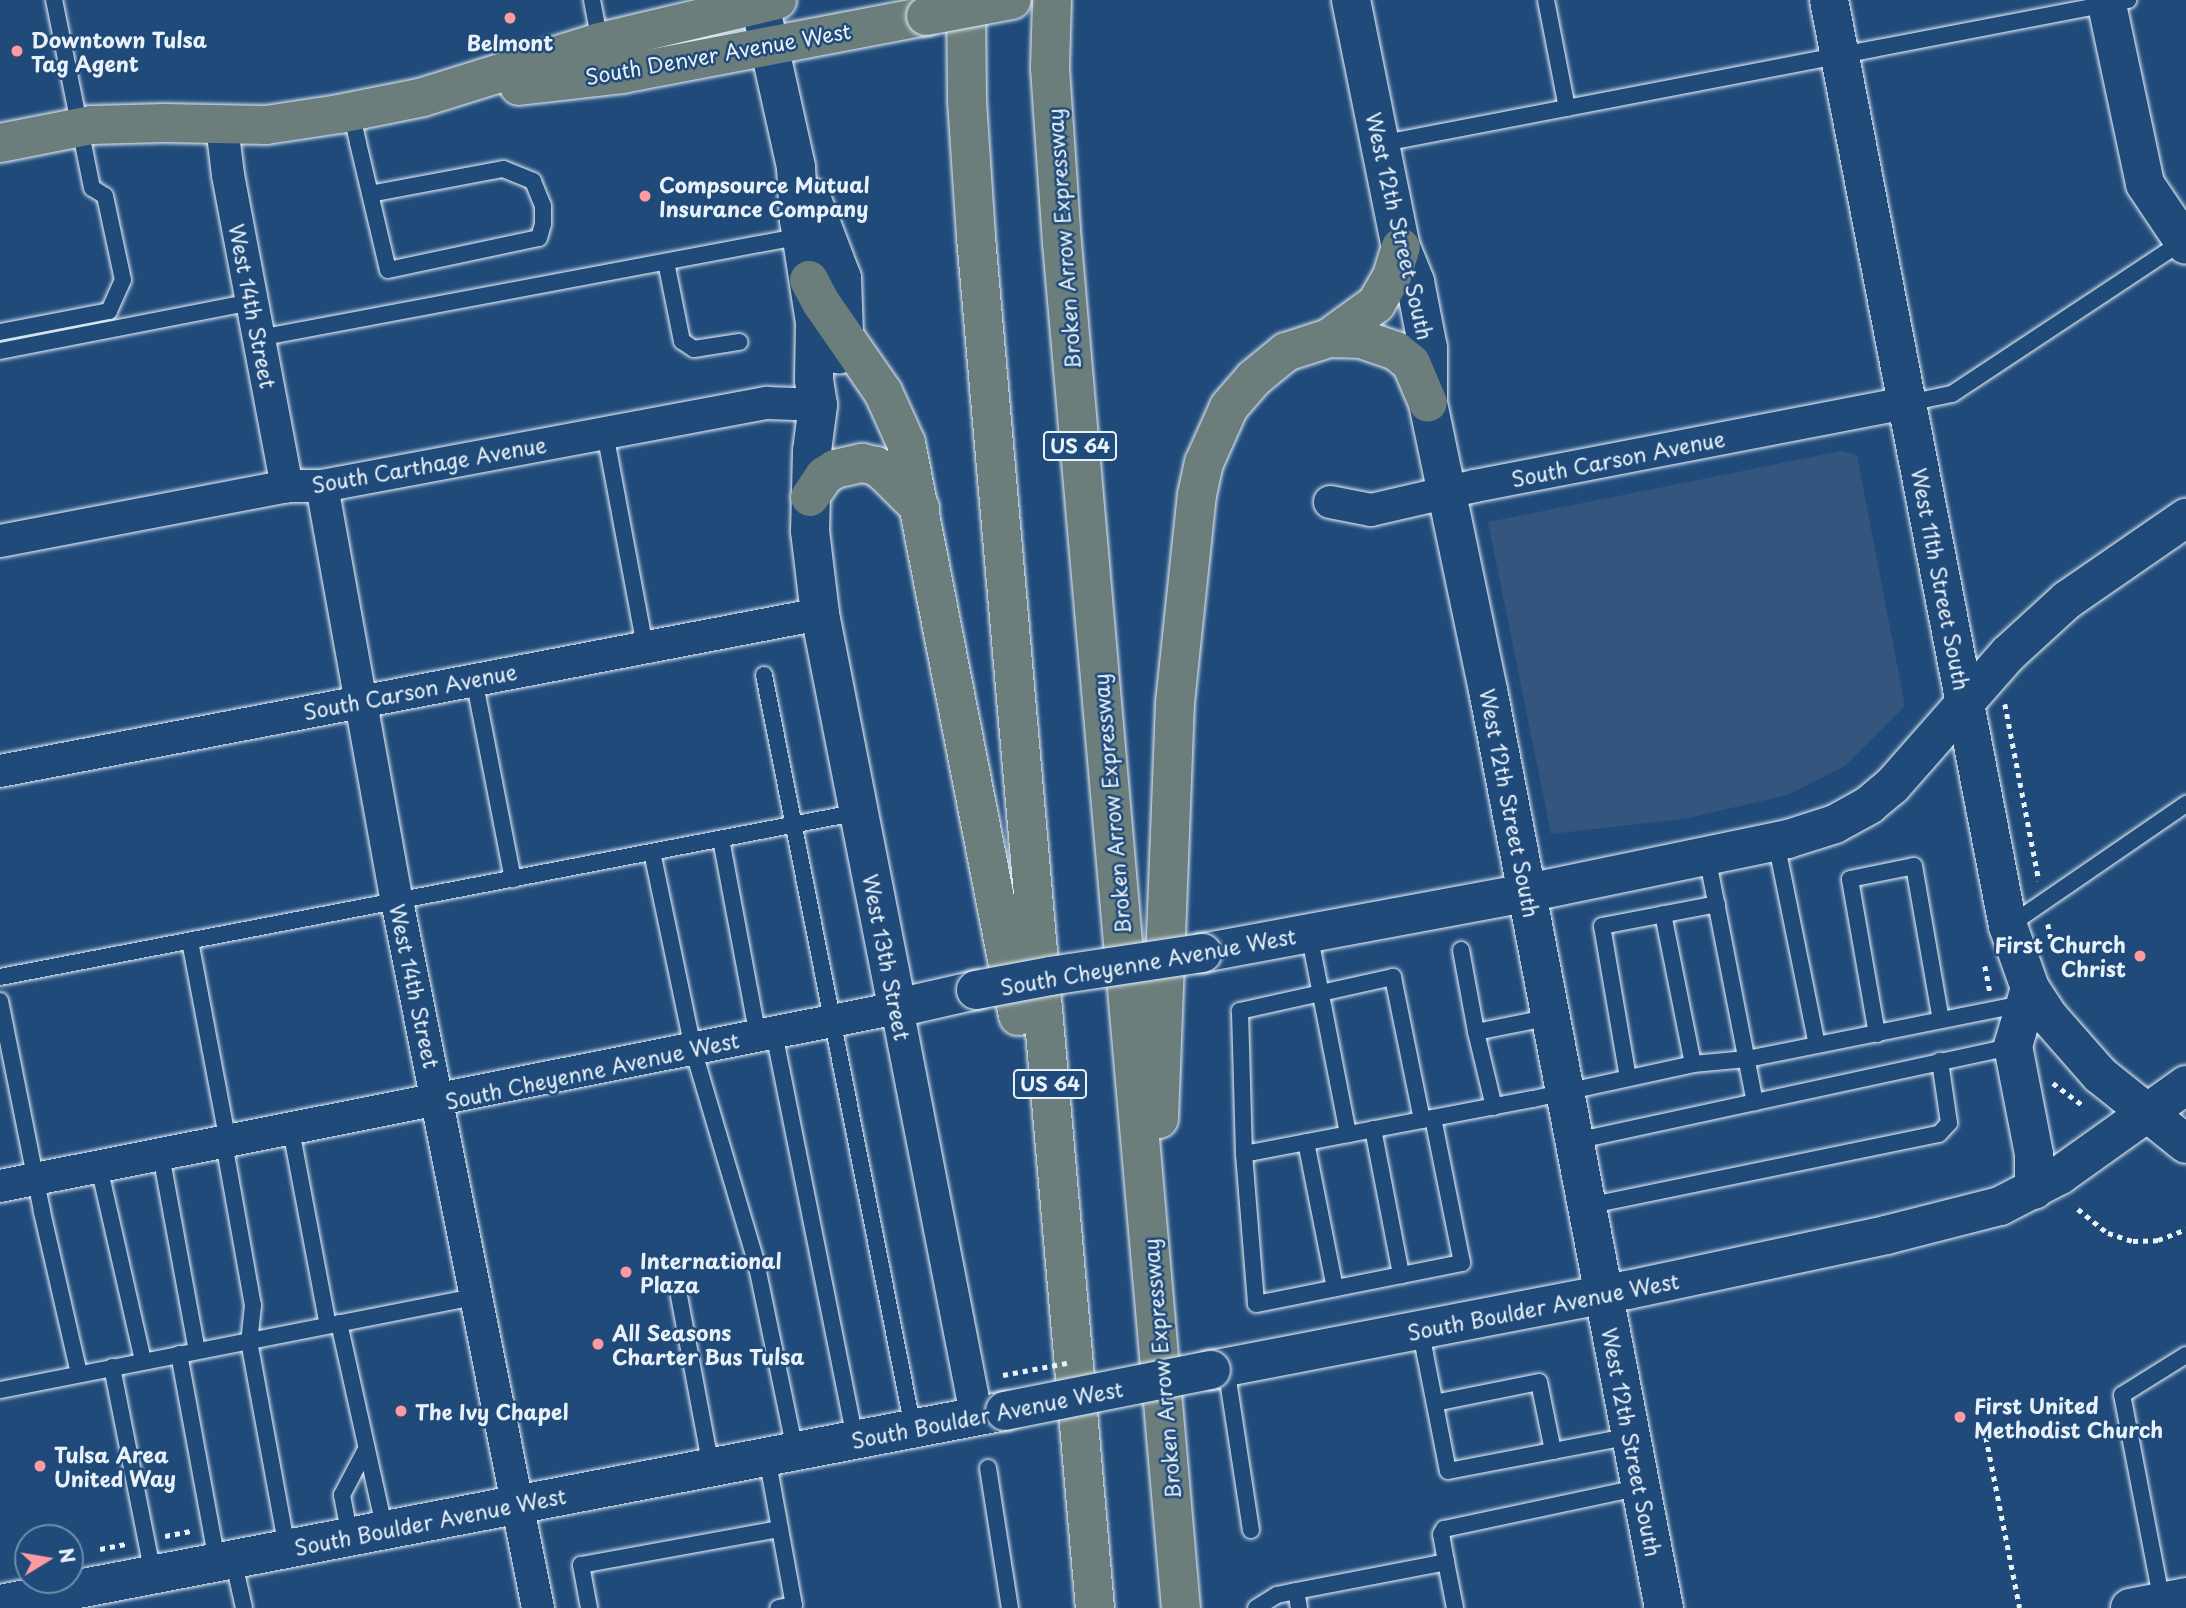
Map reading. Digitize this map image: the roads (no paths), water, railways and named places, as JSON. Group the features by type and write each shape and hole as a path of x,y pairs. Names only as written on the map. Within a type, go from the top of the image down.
{"main road":[{"name":"US 64","path":"967,0 967,101 976,237 1095,1608"},
{"name":"South Denver Avenue West","path":"0,143 78,128 163,122 222,126 288,123 423,97 622,74 1012,0"},
{"name":"Broken Arrow Expressway","path":"1052,0 1050,68 1062,243 1181,1608"},
{"name":"West 12th Street South","path":"1351,0 1401,247 1415,282 1428,348 1429,403 1552,1017 1664,1608"},
{"name":"West 11th Street South","path":"1829,0 2008,926 2028,996 2082,1057 2145,1113 2186,1144"},
{"name":"South Denver Avenue West","path":"423,97 600,42 765,1"},
{"path":"765,1 771,45 796,167 802,236 815,322 814,380 818,405"},
{"path":"2113,1 2145,184 2185,243"},
{"path":"796,167 840,270 845,304 844,332 836,368 818,405"},
{"path":"1153,1275 1171,764 1197,495 1204,463 1229,407 1253,379 1286,352 1329,338 1376,304 1392,276 1401,247"},
{"path":"810,280 822,304 844,332 894,414 906,443 1004,932 1071,1334"},
{"path":"1329,338 1361,339 1396,351 1411,363 1429,403"},
{"name":"West 13th Street","path":"818,405 810,497 810,531 820,614 900,1021"},
{"path":"810,497 824,476 835,469 862,463 876,466 920,508"},
{"name":"South Cheyenne Avenue West","path":"900,1021 979,1001 1202,953 1527,893 1814,832 1869,805 1929,748 2018,643 2067,600 2186,518"},
{"path":"2028,996 2013,1046 2034,1154 2034,1190"},
{"name":"South Boulder Avenue West","path":"0,1604 1604,1295 1886,1235 2000,1206 2034,1190 2099,1149 2186,1085"}],"street":[{"name":"West 14th Street","path":"222,126 287,486"},
{"name":"South Carthage Avenue","path":"0,541 287,486 322,486 767,403 818,405"},
{"name":"South Carson Avenue","path":"1330,502 1371,510 1448,492 1908,403"},
{"name":"West 14th Street","path":"322,486 397,901 538,1608"},
{"name":"South Carson Avenue","path":"0,771 820,614"},
{"name":"South Cheyenne Avenue West","path":"0,1186 832,1021 900,1021"},
{"name":"West 13th Street","path":"900,1021 990,1414"}],"lane":[{"path":"0,332 109,311 124,280 104,197 92,188 54,0"},
{"path":"592,0 600,42"},
{"path":"1546,0 1567,108"},
{"path":"1380,144 2113,1"},
{"path":"351,111 387,270 539,238 543,224 543,206 533,181 503,169 370,194"},
{"path":"259,338 802,236"},
{"path":"1908,403 1952,394 2185,243"},
{"path":"666,262 681,341 695,349 739,342"},
{"path":"0,351 252,302"},
{"path":"605,433 645,647"},
{"path":"764,675 912,1428"},
{"path":"474,679 513,879"},
{"path":"2008,926 2186,804"},
{"path":"0,977 859,812"},
{"path":"721,839 855,1440"},
{"path":"1776,842 1816,1045"},
{"path":"652,852 693,1049 756,1262 781,1454 780,1529 789,1607"},
{"path":"1707,856 1755,1102"},
{"path":"1877,1034 1850,879 1914,866 1941,1020"},
{"path":"1628,1078 1602,926 1717,904"},
{"path":"1663,914 1693,1064"},
{"path":"1309,933 1348,1134"},
{"path":"190,941 253,1305 249,1341 287,1549"},
{"path":"1461,950 1476,1032 1494,1107"},
{"path":"1393,977 1427,1119 1462,1263 1256,1304 1244,1154 1240,1011 1393,977"},
{"path":"1244,1154 1494,1107 1693,1064 1747,1059 1877,1034 2028,996"},
{"path":"0,1001 79,1374"},
{"path":"1476,1032 1552,1017"},
{"path":"1575,1141 2013,1046"},
{"path":"1587,1206 1940,1134 1949,1123 1940,1061"},
{"path":"1373,1129 1401,1275"},
{"path":"291,1130 365,1451 367,1533"},
{"path":"1306,1142 1335,1289"},
{"path":"161,1155 197,1351"},
{"path":"100,1167 143,1361"},
{"path":"1,1387 477,1296"},
{"path":"679,1296 711,1467"},
{"path":"1420,1330 1448,1471 1632,1436"},
{"path":"179,1354 225,1561 244,1608"},
{"path":"2159,1602 2122,1395 2186,1355"},
{"path":"112,1367 153,1574"},
{"path":"1218,1369 1251,1530"},
{"path":"1435,1403 1539,1381 1553,1451"},
{"path":"365,1451 342,1495 367,1533"},
{"path":"988,1468 1010,1608"},
{"path":"1455,1608 1441,1534 1444,1529 1641,1487"},
{"path":"589,1608 581,1565 780,1529"},
{"path":"1256,1608 1277,1595 1446,1562"},
{"path":"1296,1591 1299,1608"}],"place":[{"name":"Belmont","path":"510,18"},
{"name":"Downtown Tulsa Tag Agent","path":"17,51"},
{"name":"Compsource Mutual Insurance Company","path":"645,196"},
{"name":"First Church Christ","path":"2140,956"},
{"name":"International Plaza","path":"626,1272"},
{"name":"All Seasons Charter Bus Tulsa","path":"598,1344"},
{"name":"The Ivy Chapel","path":"401,1411"},
{"name":"First United Methodist Church","path":"1960,1417"},
{"name":"Tulsa Area United Way","path":"40,1466"}]}
